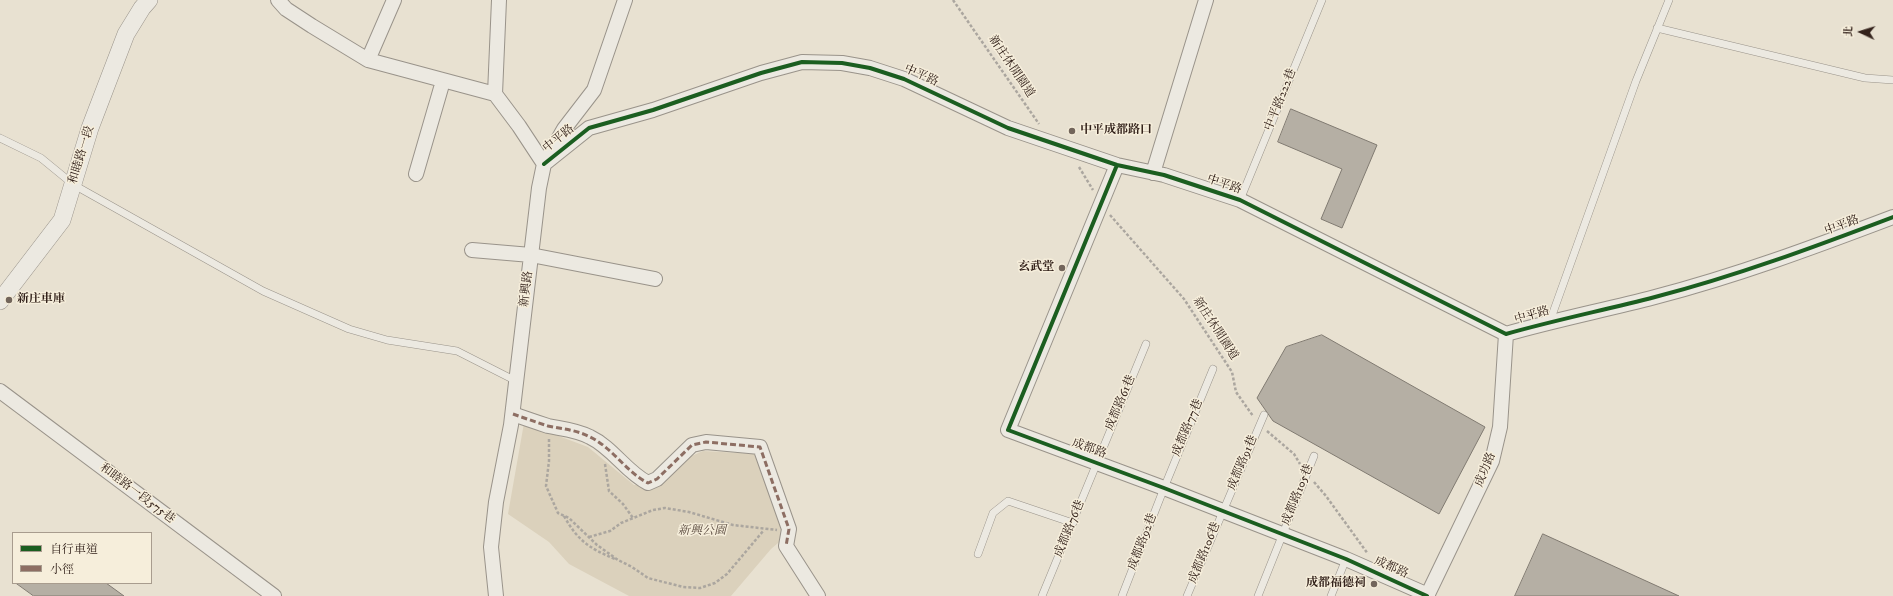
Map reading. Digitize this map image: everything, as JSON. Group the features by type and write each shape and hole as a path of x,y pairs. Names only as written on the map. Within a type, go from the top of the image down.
{"street":[{"name":"和睦路一段","path":"0,301 62,220 74,185 90,128 126,34 142,8 149,0"},
{"path":"278,0 286,9 368,60 495,94 499,0"},
{"path":"368,60 394,0"},
{"name":"新興路","path":"496,596 490,547 496,502 513,414 538,188 544,164 564,130 594,90 625,0"},
{"path":"1153,173 1206,0"},
{"name":"中平路","path":"495,94 519,126 544,164 589,128 653,110 761,73 802,62 842,63 870,68 904,79 1008,128 1054,145 1117,165 1153,173 1240,200 1506,334 1550,321 1655,297 1763,266 1893,218"},
{"path":"416,174 443,81"},
{"name":"成都路","path":"1117,165 1008,430 1096,462 1346,559 1428,596"},
{"path":"472,250 531,255 654,279"},
{"name":"成功路","path":"1428,596 1492,461 1500,427 1506,334"},
{"name":"和睦路一段575巷","path":"0,392 274,596"},
{"path":"513,414 549,426 574,430 591,437 636,476 648,483 657,479 692,445 706,442 760,447 789,529 786,546 818,596"}],"lane":[{"name":"中平路222巷","path":"1240,200 1322,0"},
{"path":"1550,321 1636,81 1669,0"},
{"path":"1657,28 1865,78 1893,80"},
{"path":"0,138 41,158 74,185 263,291 349,329 387,340 457,351 516,381"},
{"name":"成都路61巷","path":"1096,462 1146,344"},
{"name":"成都路77巷","path":"1164,488 1213,369"},
{"name":"成都路91巷","path":"1222,511 1264,415"},
{"name":"成都路105巷","path":"1258,596 1281,535 1314,456"},
{"name":"成都路76巷","path":"1042,596 1096,462"},
{"name":"成都路92巷","path":"1122,596 1164,488"},
{"path":"978,554 993,513 1008,501 1072,523"},
{"name":"成都路106巷","path":"1187,596 1222,511"},
{"path":"1331,596 1346,559"}],"path":[{"path":"549,426 549,461 546,486 553,506 558,513 569,518 618,560"},
{"path":"605,448 604,456 609,491 623,504 633,518"},
{"path":"590,537 610,531 633,518 652,510 665,508 689,512 733,526 764,530 789,529"},
{"path":"564,515 578,538 584,544 632,567 648,578 683,586 700,588 722,579 764,530"}],"green space":[{"name":"新興公園","path":"524,423 588,447 634,485 656,486 672,475 680,461 703,451 758,454 785,537 771,549 731,596 629,596 569,564 549,542 508,514"}],"building":[{"path":"1291,109 1377,145 1342,228 1321,219 1342,169 1278,142"},
{"path":"1322,335 1485,427 1439,514 1273,421 1257,398 1286,347"},
{"path":"1543,534 1679,596 1515,596"},
{"path":"17,584 107,584 124,596 34,596"}],"marked path":[{"path":"513,414 548,426 575,431 590,437 606,447 633,473 648,483 657,479 692,445 706,442 760,447 789,529 786,546"}],"cycle path":[{"path":"544,164 589,128 653,110 761,73 802,62 842,63 870,68 904,79 1008,128 1117,165 1164,175 1240,200 1506,334 1655,297 1715,280 1804,250 1893,217"},
{"path":"1117,165 1008,430 1164,488 1346,559 1427,596"}],"place":[{"name":"中平成都路口","path":"1072,131"},
{"name":"玄武堂","path":"1062,268"},
{"name":"新庄車庫","path":"9,300"},
{"name":"成都福德祠","path":"1374,584"}]}
